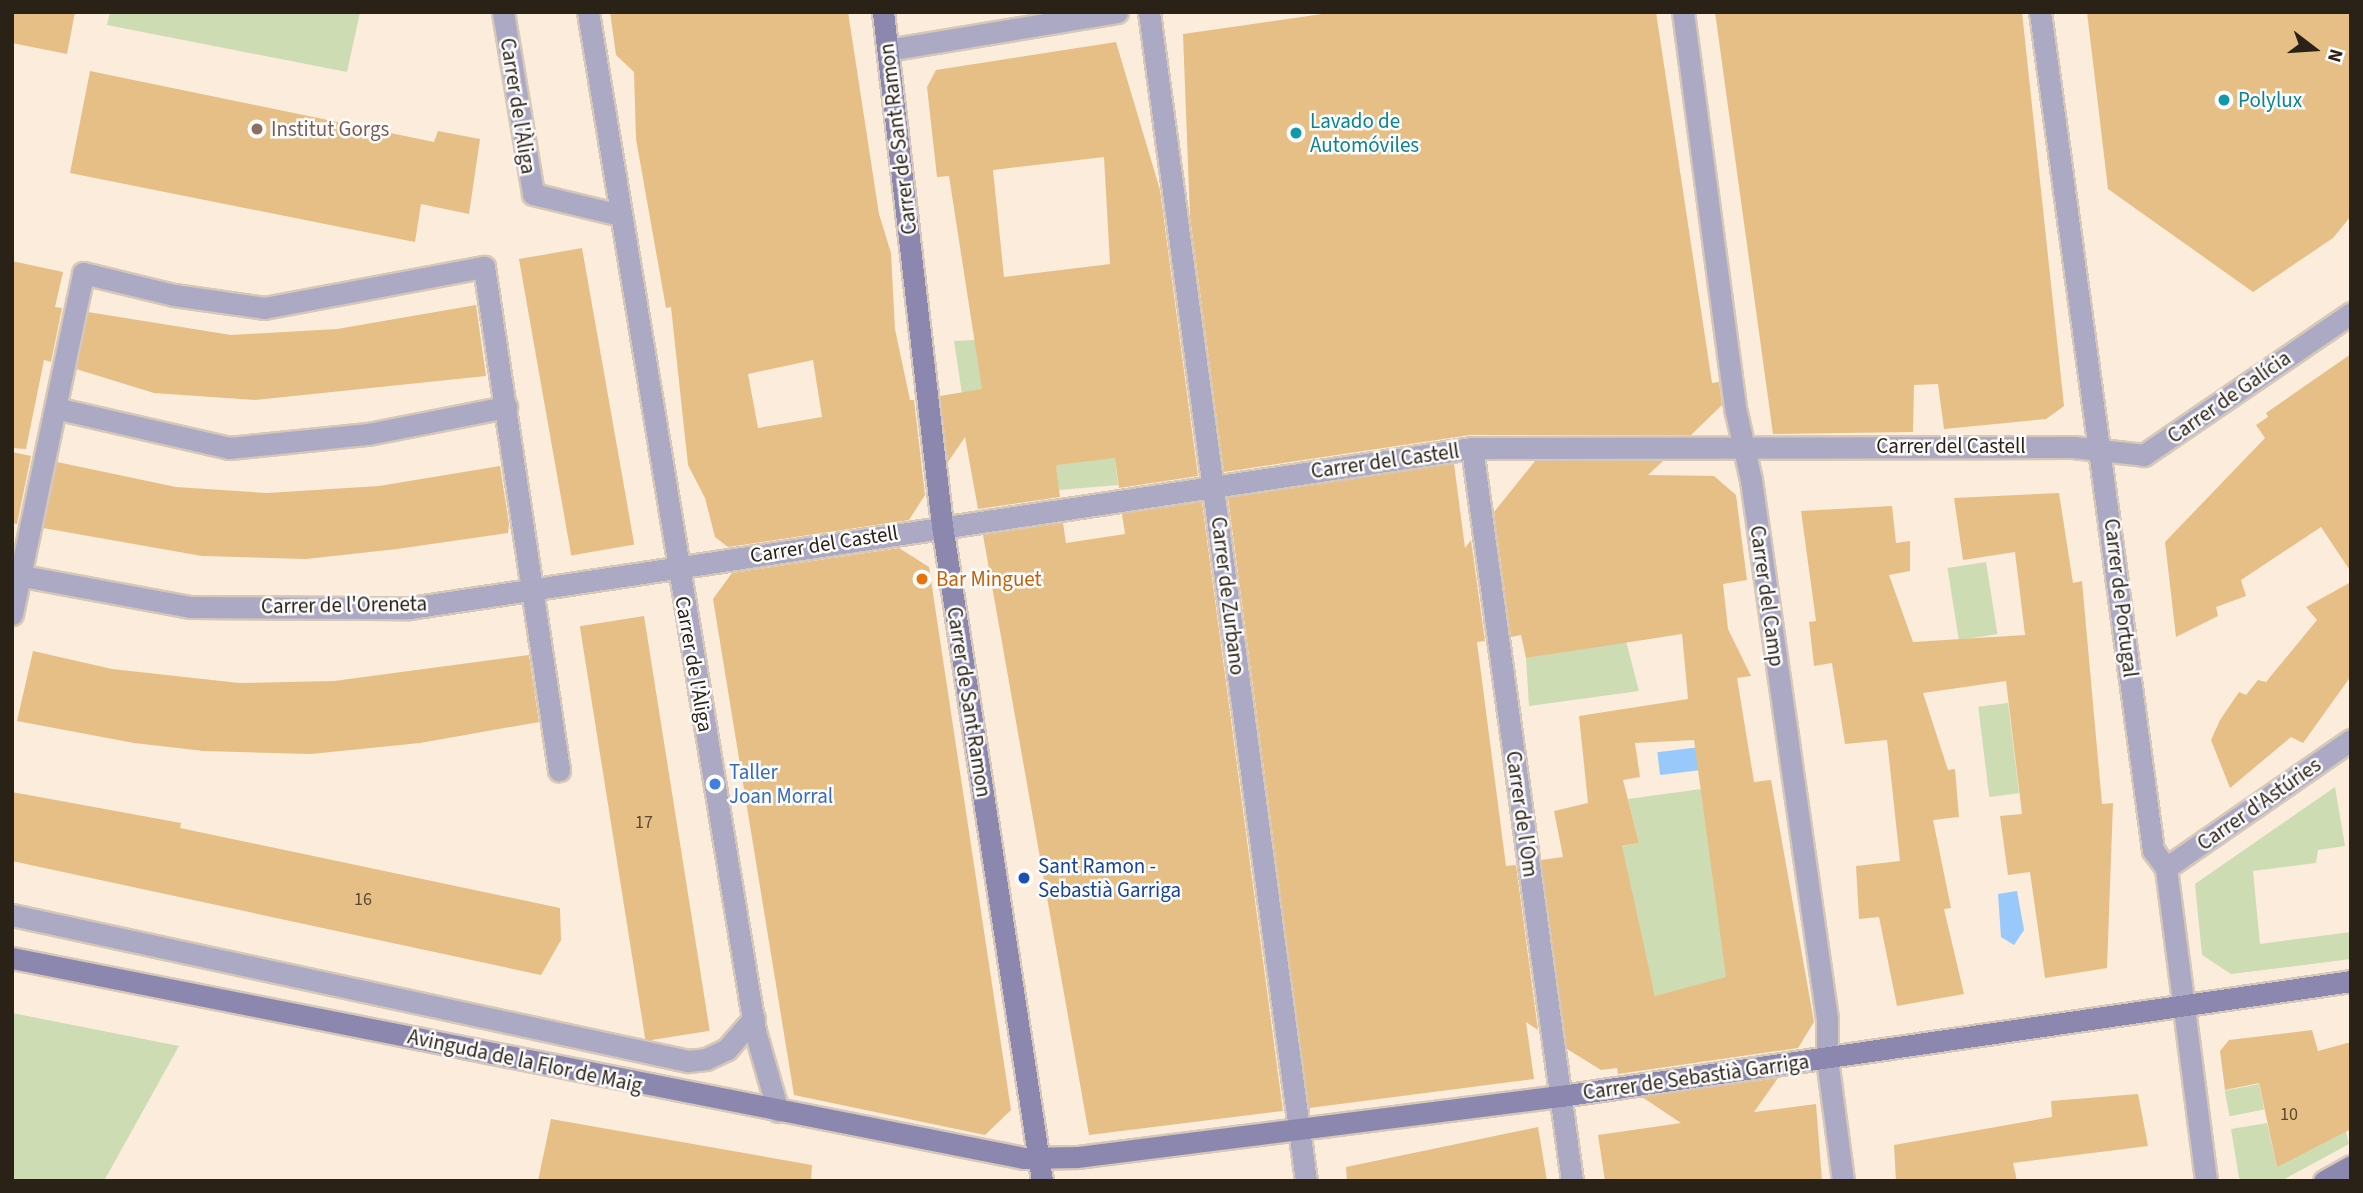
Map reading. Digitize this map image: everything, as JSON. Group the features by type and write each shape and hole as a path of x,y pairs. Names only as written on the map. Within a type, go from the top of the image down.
{"street":[{"name":"Carrer de l'Àliga","path":"503,12 533,194 620,215"},
{"name":"Carrer de l'Àliga","path":"588,12 677,568 754,1018 778,1111"},
{"name":"Carrer de Sant Ramon","path":"883,12 942,525 1042,1181"},
{"path":"888,50 1116,12"},
{"name":"Carrer de Zurbano","path":"1149,12 1306,1181"},
{"name":"Carrer del Camp","path":"1683,12 1741,446 1751,480 1821,978 1827,1059 1843,1181"},
{"name":"Carrer de Portugal","path":"2040,12 2153,850 2166,869 2180,1005 2206,1181"},
{"path":"12,614 16,575 83,274 174,295 264,308 484,267 559,770"},
{"name":"Carrer de Galícia","path":"2099,453 2144,455 2351,313"},
{"path":"55,408 229,448 368,434 506,407"},
{"name":"Carrer del Castell","path":"677,568 942,525 1472,448 2073,447 2099,453"},
{"name":"Carrer de l'Om","path":"1472,448 1572,1181"},
{"name":"Carrer de l'Oreneta","path":"16,575 190,607 410,608 677,568"},
{"name":"Carrer d'Astúries","path":"2166,869 2351,740"},
{"name":"Avinguda de la Flor de Maig","path":"12,915 688,1061 706,1059 727,1049 754,1018"},
{"name":"Avinguda de la Flor de Maig","path":"12,958 778,1111 1040,1158"},
{"name":"Carrer de Sebastià Garriga","path":"1040,1158 1077,1157 1298,1127 1561,1096 2351,981"},
{"path":"2324,1181 2351,1166"}],"green space":[{"path":"110,12 360,12 347,72 107,25"},
{"path":"975,340 1040,380 962,394 954,341"},
{"path":"1045,379 1103,459 1115,458 1118,485 1059,490"},
{"path":"1986,562 1997,634 1959,640 1947,568"},
{"path":"1626,641 1639,691 1529,706 1526,658"},
{"path":"2008,703 2019,793 1989,797 1978,707"},
{"path":"2335,787 2345,846 2318,850 2316,863 2253,871 2260,944 2351,932 2351,959 2231,974 2202,955 2195,884"},
{"path":"1701,789 1728,980 1655,996 1620,847 1639,843 1628,799"},
{"path":"12,1013 179,1046 104,1181 12,1181"},
{"path":"2259,1084 2264,1110 2230,1116 2225,1091"},
{"path":"2267,1123 2277,1167 2344,1124 2349,1144 2281,1181 2245,1181 2239,1178 2231,1129"}],"water":[{"path":"1700,747 1703,770 1660,775 1657,752"},
{"path":"2017,891 2024,930 2014,945 2001,937 1998,894"}],"building":[{"path":"12,12 75,12 67,54 12,43"},
{"path":"610,12 848,12 879,214 891,253 895,329 910,400 914,400 925,495 909,520 728,547 715,537 705,498 688,465 671,307 666,308 636,139 634,72 616,55","holes":["813,360 822,417 758,428 748,374"]},
{"path":"1336,12 1656,12 1712,383 1719,382 1722,405 1691,435 1470,435 1224,472 1190,217 1183,34"},
{"path":"1715,12 2022,12 2064,406 2046,419 1944,429 1938,384 1914,385 1913,432 1773,434"},
{"name":"Polylux","path":"2087,12 2351,12 2351,216 2333,238 2253,292 2108,189"},
{"path":"1116,42 1160,190 1198,476 1119,488 1115,458 1056,465 1060,497 978,509 965,437 948,462 940,396 982,389 949,176 937,177 927,87 936,70","holes":["1104,157 1110,264 1004,277 993,170"]},
{"path":"90,71 434,142 438,131 480,139 469,214 421,204 415,242 70,173"},
{"path":"582,248 634,544 571,556 519,259"},
{"path":"12,261 63,272 55,307 62,308 51,362 44,360 26,449 12,448"},
{"path":"476,305 486,376 255,400 154,393 76,369 88,312 231,335 337,329"},
{"path":"2351,354 2351,572 2321,527 2241,580 2246,596 2216,607 2218,616 2176,637 2165,542 2265,438 2256,425 2268,417 2266,413"},
{"path":"12,452 31,456 17,524 12,523"},
{"path":"1535,461 1663,461 1648,475 1714,476 1736,495 1747,580 1723,584 1728,629 1751,676 1737,678 1754,782 1771,780 1814,1022 1798,1048 1618,1074 1617,1068 1601,1070 1567,1049 1541,860 1563,857 1554,811 1588,803 1579,716 1688,699 1682,634 1526,658 1521,635 1511,637 1494,512","holes":["1694,740 1726,977 1655,996 1622,846 1639,843 1623,780 1640,777 1635,743"]},
{"path":"57,462 176,487 267,493 379,486 500,466 508,533 306,559 202,556 43,528"},
{"path":"1454,464 1465,548 1471,540 1485,641 1477,642 1506,866 1516,865 1538,1030 1526,1022 1534,1079 1309,1108 1228,498"},
{"path":"2059,493 2073,583 2082,581 2102,804 2113,803 2107,968 2045,978 2030,872 2008,875 2000,816 2022,814 2006,681 1923,693 1948,770 1955,769 1959,817 1933,820 1951,908 1944,909 1964,994 1897,1006 1879,917 1859,919 1856,866 1900,861 1887,740 1845,744 1832,663 1814,666 1809,622 1816,621 1801,511 1892,506 1896,543 1910,541 1910,571 1889,575 1913,642 2025,635 2015,552 1963,560 1954,498"},
{"path":"1202,502 1283,1111 1089,1135 983,535 1063,523 1066,543 1125,534 1122,514"},
{"path":"899,548 929,567 1011,1110 985,1135 794,1095 713,599 732,573"},
{"path":"2351,582 2351,676 2303,743 2291,737 2230,788 2211,740 2220,720 2239,692 2246,695 2258,680 2266,682 2317,620 2306,607"},
{"path":"644,616 710,1031 646,1041 580,626"},
{"path":"33,651 112,669 239,683 334,681 529,655 539,722 420,743 311,754 204,751 134,743 17,721"},
{"path":"12,792 181,823 180,828 560,908 561,940 541,975 12,861"},
{"path":"2312,1030 2318,1051 2351,1042 2351,1129 2277,1167 2259,1083 2225,1090 2220,1051 2229,1040"},
{"path":"1778,1078 1754,1112 1816,1104 1822,1181 1605,1181 1598,1135 1681,1123 1642,1097"},
{"path":"2138,1094 2148,1146 2013,1163 2017,1181 1896,1181 1894,1145 2052,1117 2051,1101"},
{"path":"551,1119 812,1165 811,1181 538,1181"},
{"path":"1538,1127 1547,1181 1347,1181 1346,1167"}],"place":[{"name":"Polylux","path":"2224,100"},
{"name":"Institut Gorgs","path":"257,129"},
{"name":"Lavado de Automóviles","path":"1296,133"},
{"name":"Bar Minguet","path":"922,579"},
{"name":"Taller Joan Morral","path":"715,784"},
{"name":"Sant Ramon - Sebastià Garriga","path":"1024,878"}]}
